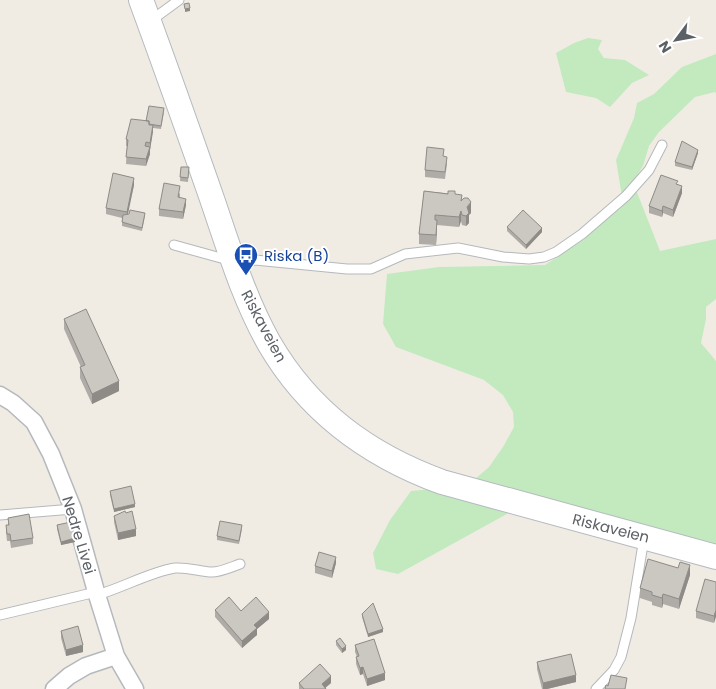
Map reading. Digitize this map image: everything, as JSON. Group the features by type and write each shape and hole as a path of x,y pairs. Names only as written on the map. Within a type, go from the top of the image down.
{"main road":[{"name":"Riskaveien","path":"141,0 233,261 260,326 278,357 303,391 322,411 352,437 405,468 442,482 581,521 645,536 716,557"}],"street":[{"name":"Nedre Livei","path":"0,395 13,403 34,422 51,454 73,509 96,593 116,656 135,689"},
{"path":"54,689 69,676 86,666 116,656"}],"lane":[{"path":"149,22 179,0"},
{"path":"174,244 233,261 255,260 348,269 371,269 405,254 458,248 503,257 529,259 544,257 556,252 582,234 614,206 649,170 662,145"},
{"path":"0,515 73,509"},
{"path":"596,689 614,670 621,657 631,618 645,536"},
{"path":"0,615 117,589 160,572 176,568 212,572 240,564"}],"green space":[{"path":"588,38 602,40 598,49 604,58 625,60 649,75 632,83 610,107 596,98 566,92 556,53"},
{"path":"716,54 716,94 715,92 695,97 659,132 649,146 643,166 633,182 660,251 716,239 716,299 706,307 706,319 701,343 716,361 716,551 527,503 398,574 376,569 373,553 390,520 411,491 432,489 454,497 489,467 514,427 513,412 503,395 484,380 396,347 383,324 387,274 439,267 545,265 583,240 623,203 616,160 634,118 637,103 654,94 682,67"}],"building":[{"path":"189,3 190,8 185,9 184,4"},
{"path":"149,106 164,108 161,126 149,124 149,121 146,121"},
{"path":"131,119 149,121 149,125 153,125 150,143 146,142 145,146 150,147 146,159 126,157 128,140 126,139"},
{"path":"682,141 698,150 692,167 675,162"},
{"path":"427,147 444,149 443,156 447,157 445,172 425,170"},
{"path":"181,167 189,167 188,178 180,177"},
{"path":"113,173 134,178 127,212 106,208"},
{"path":"661,175 678,181 676,184 682,186 673,210 663,206 662,211 649,206"},
{"path":"164,183 180,186 178,197 186,199 183,212 159,209"},
{"path":"424,191 448,194 448,191 455,191 455,194 462,195 461,201 464,198 468,198 471,202 467,207 469,213 466,216 462,215 461,211 459,217 435,215 435,220 437,220 436,235 419,234"},
{"path":"130,210 145,213 142,228 122,222 123,215 129,214"},
{"path":"523,210 542,228 526,245 507,227"},
{"path":"86,309 119,381 92,394 80,367 85,365 64,319"},
{"path":"131,486 135,504 114,509 110,491"},
{"path":"125,511 126,513 132,511 136,529 118,533 114,516"},
{"path":"29,514 33,538 11,541 10,534 7,534 6,525 9,525 8,518"},
{"path":"220,521 242,525 239,541 217,536"},
{"path":"71,522 75,538 61,542 57,525"},
{"path":"319,552 336,557 332,571 315,566"},
{"path":"648,559 678,568 680,562 690,565 679,599 663,594 662,598 640,588"},
{"path":"705,579 716,582 716,610 714,616 696,611"},
{"path":"229,597 241,611 256,597 269,612 254,625 257,628 242,641 215,610"},
{"path":"373,603 383,629 368,634 362,614"},
{"path":"78,626 83,645 66,650 61,631"},
{"path":"340,638 346,646 342,649 336,641"},
{"path":"374,639 385,673 367,679 363,667 360,668 356,657 359,656 355,645"},
{"path":"571,654 576,675 543,683 537,662"},
{"path":"320,664 331,676 322,684 326,689 304,689 299,683"},
{"path":"611,675 627,678 625,689 605,689 606,685 608,686"}],"place":[{"name":"Riska (B)","path":"246,276"}]}
